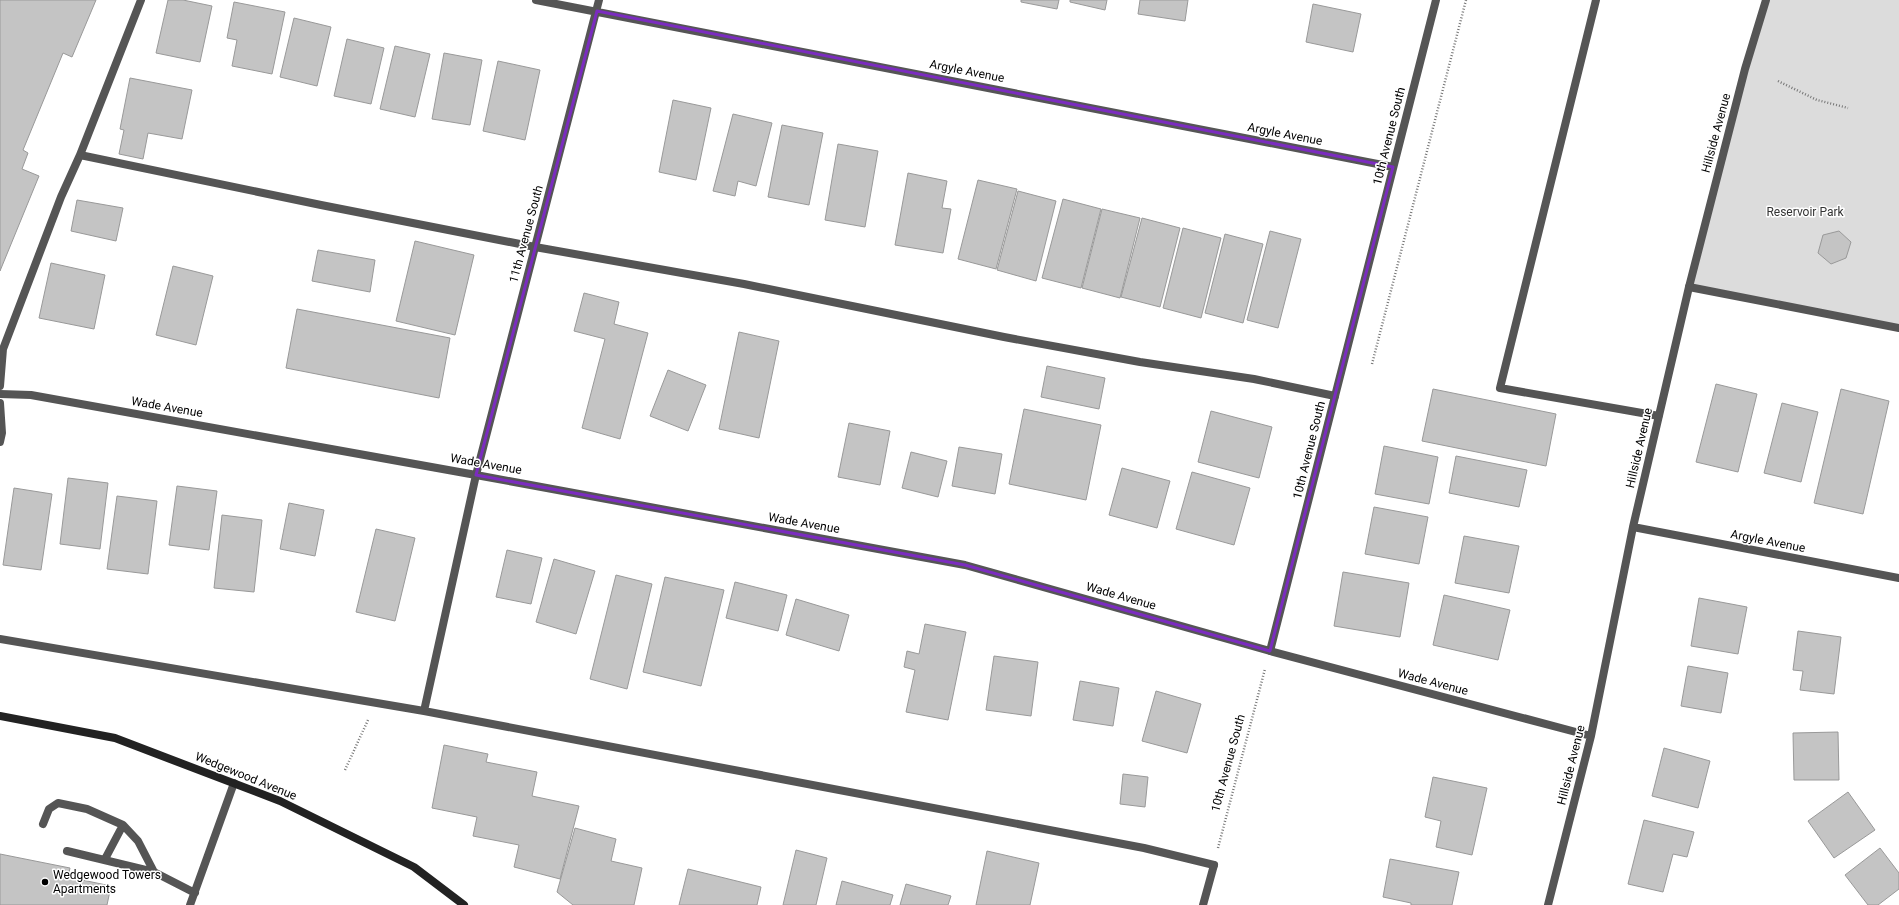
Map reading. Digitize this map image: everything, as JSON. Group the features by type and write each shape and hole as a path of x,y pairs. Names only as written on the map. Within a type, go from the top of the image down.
{"main road":[{"name":"Wedgewood Avenue","path":"0,716 114,738 280,801 414,867 464,905"}],"street":[{"path":"0,386 3,349 61,197 80,155 141,0"},
{"name":"Argyle Avenue","path":"536,0 1393,167"},
{"name":"11th Avenue South","path":"424,711 476,475 599,0"},
{"name":"10th Avenue South","path":"1270,651 1436,0"},
{"path":"1596,0 1500,388 1659,416"},
{"name":"Hillside Avenue","path":"1548,905 1591,736 1633,527 1689,287 1743,76 1766,0"},
{"path":"80,155 535,247 744,284 1004,337 1140,362 1254,379 1335,396"},
{"path":"1689,287 1899,328"},
{"name":"Wade Avenue","path":"0,394 31,395 965,565 1270,651 1591,736"},
{"path":"0,402 2,433 0,442"},
{"name":"Argyle Avenue","path":"1633,527 1899,578"},
{"path":"0,639 424,711 1144,848 1214,865 1203,905"},
{"path":"191,905 234,783"},
{"path":"42,824 49,809 58,803 87,809 123,825 138,841 154,872"},
{"path":"105,859 123,825"},
{"path":"67,851 154,872 194,893"}],"path":[{"path":"1372,364 1466,0"},
{"path":"1778,81 1817,100 1848,108"},
{"name":"10th Avenue South","path":"1214,865 1270,651"},
{"path":"344,770 376,703"}],"highlighted area":[{"path":"597,11 1393,167 1270,651 965,565 476,475"}],"green space":[{"name":"Reservoir Park","path":"1766,0 1899,0 1899,328 1689,287"}],"building":[{"path":"0,0 96,0 72,57 63,53 23,150 28,153 22,169 39,176 0,271"},
{"path":"168,0 183,0 212,6 200,62 156,53"},
{"path":"1021,0 1059,0 1057,9 1021,2"},
{"path":"1070,0 1107,0 1105,10 1070,2"},
{"path":"1140,0 1188,0 1185,21 1138,14"},
{"path":"234,2 285,12 272,74 232,66 237,40 227,38"},
{"path":"1313,4 1361,14 1353,52 1306,42"},
{"path":"294,18 331,27 317,86 280,77"},
{"path":"347,39 384,48 371,104 334,96"},
{"path":"395,46 430,54 415,117 380,109"},
{"path":"444,53 482,60 470,125 432,119"},
{"path":"498,61 540,70 525,140 483,131"},
{"path":"130,78 192,90 182,139 148,133 143,159 119,154 124,130 120,129"},
{"path":"673,100 711,108 696,180 659,172"},
{"path":"733,114 772,123 756,186 738,181 735,196 713,191"},
{"path":"782,125 823,133 809,205 768,197"},
{"path":"838,144 878,151 865,227 825,220"},
{"path":"908,173 947,181 942,208 951,209 943,253 895,245"},
{"path":"978,180 1017,189 996,269 958,259"},
{"path":"1018,191 1056,201 1036,281 997,270"},
{"path":"1063,199 1101,209 1081,288 1042,278"},
{"path":"77,200 123,208 116,241 71,231"},
{"path":"1102,209 1140,218 1120,298 1082,288"},
{"path":"1142,218 1180,228 1160,307 1121,297"},
{"path":"1183,228 1221,238 1201,318 1163,308"},
{"path":"1270,231 1301,239 1278,328 1247,320"},
{"path":"1839,231 1851,242 1846,258 1831,264 1818,253 1823,235"},
{"path":"1225,234 1263,244 1243,323 1205,313"},
{"path":"415,241 474,255 455,335 396,321"},
{"path":"318,250 375,260 370,292 312,281"},
{"path":"51,263 105,275 94,329 39,318"},
{"path":"173,266 213,276 196,345 156,335"},
{"path":"584,293 619,302 614,324 648,333 620,439 582,428 605,339 574,331"},
{"path":"297,309 450,338 439,398 286,368"},
{"path":"739,332 779,341 759,438 719,429"},
{"path":"1047,366 1105,378 1099,409 1041,397"},
{"path":"668,370 706,385 688,431 650,416"},
{"path":"1716,384 1757,394 1738,472 1696,462"},
{"path":"1433,389 1556,414 1546,466 1422,441"},
{"path":"1841,389 1889,401 1863,514 1814,503"},
{"path":"1782,403 1818,412 1801,482 1764,473"},
{"path":"1024,409 1101,425 1086,500 1009,484"},
{"path":"1211,411 1272,427 1259,478 1198,462"},
{"path":"849,423 890,431 880,485 838,477"},
{"path":"1384,446 1438,457 1429,504 1375,494"},
{"path":"959,447 1002,454 995,494 952,486"},
{"path":"911,452 947,461 938,497 902,488"},
{"path":"1456,456 1527,470 1519,507 1449,493"},
{"path":"1122,468 1170,481 1157,528 1109,515"},
{"path":"1192,472 1250,488 1234,545 1176,529"},
{"path":"68,478 108,483 100,549 60,544"},
{"path":"177,486 217,491 209,550 169,545"},
{"path":"14,488 52,494 41,570 3,565"},
{"path":"117,496 157,501 148,574 107,569"},
{"path":"289,503 324,510 315,556 280,549"},
{"path":"1374,507 1428,517 1419,564 1365,554"},
{"path":"222,515 262,520 254,592 214,588"},
{"path":"376,529 415,538 395,621 356,612"},
{"path":"1464,536 1519,546 1509,593 1455,583"},
{"path":"507,550 542,558 531,604 496,597"},
{"path":"554,559 595,571 576,634 536,622"},
{"path":"1343,572 1409,583 1400,637 1334,626"},
{"path":"616,575 652,584 627,689 590,679"},
{"path":"665,577 724,590 701,686 643,672"},
{"path":"735,582 787,595 778,631 726,618"},
{"path":"1444,595 1510,610 1498,660 1433,645"},
{"path":"1699,598 1747,607 1738,654 1691,646"},
{"path":"796,599 849,615 839,651 786,635"},
{"path":"925,624 966,632 948,720 906,712 915,670 904,667 907,651 919,654"},
{"path":"1798,631 1841,637 1834,694 1800,690 1803,671 1793,670"},
{"path":"994,656 1038,662 1031,716 986,710"},
{"path":"1688,666 1728,673 1721,713 1681,706"},
{"path":"1080,681 1119,688 1113,726 1073,720"},
{"path":"1156,691 1201,704 1187,753 1142,741"},
{"path":"1838,732 1839,780 1794,780 1793,733"},
{"path":"444,745 488,754 486,762 537,772 532,796 579,806 560,879 514,867 519,845 473,836 477,817 432,808"},
{"path":"1664,748 1710,761 1698,808 1652,796"},
{"path":"1123,774 1148,777 1145,807 1120,804"},
{"path":"1433,777 1487,788 1472,855 1436,847 1441,821 1425,817"},
{"path":"1848,792 1875,830 1834,858 1808,821"},
{"path":"1644,820 1694,832 1687,857 1673,854 1663,892 1628,884"},
{"path":"575,828 616,839 611,861 642,868 634,905 573,905 557,892"},
{"path":"1880,848 1899,873 1899,889 1878,905 1868,905 1845,875"},
{"path":"796,850 827,858 816,905 783,905"},
{"path":"987,851 1039,863 1030,905 976,905"},
{"name":"Wedgewood Towers Apartments","path":"0,854 70,868 68,877 111,886 107,905 0,905"},
{"path":"1390,859 1459,872 1452,905 1411,905 1411,903 1383,897"},
{"path":"688,869 761,887 757,905 679,905"},
{"path":"842,881 893,895 890,905 836,905"},
{"path":"906,884 951,896 948,905 900,905"}],"place":[{"name":"Wedgewood Towers Apartments","path":"45,882"}]}
